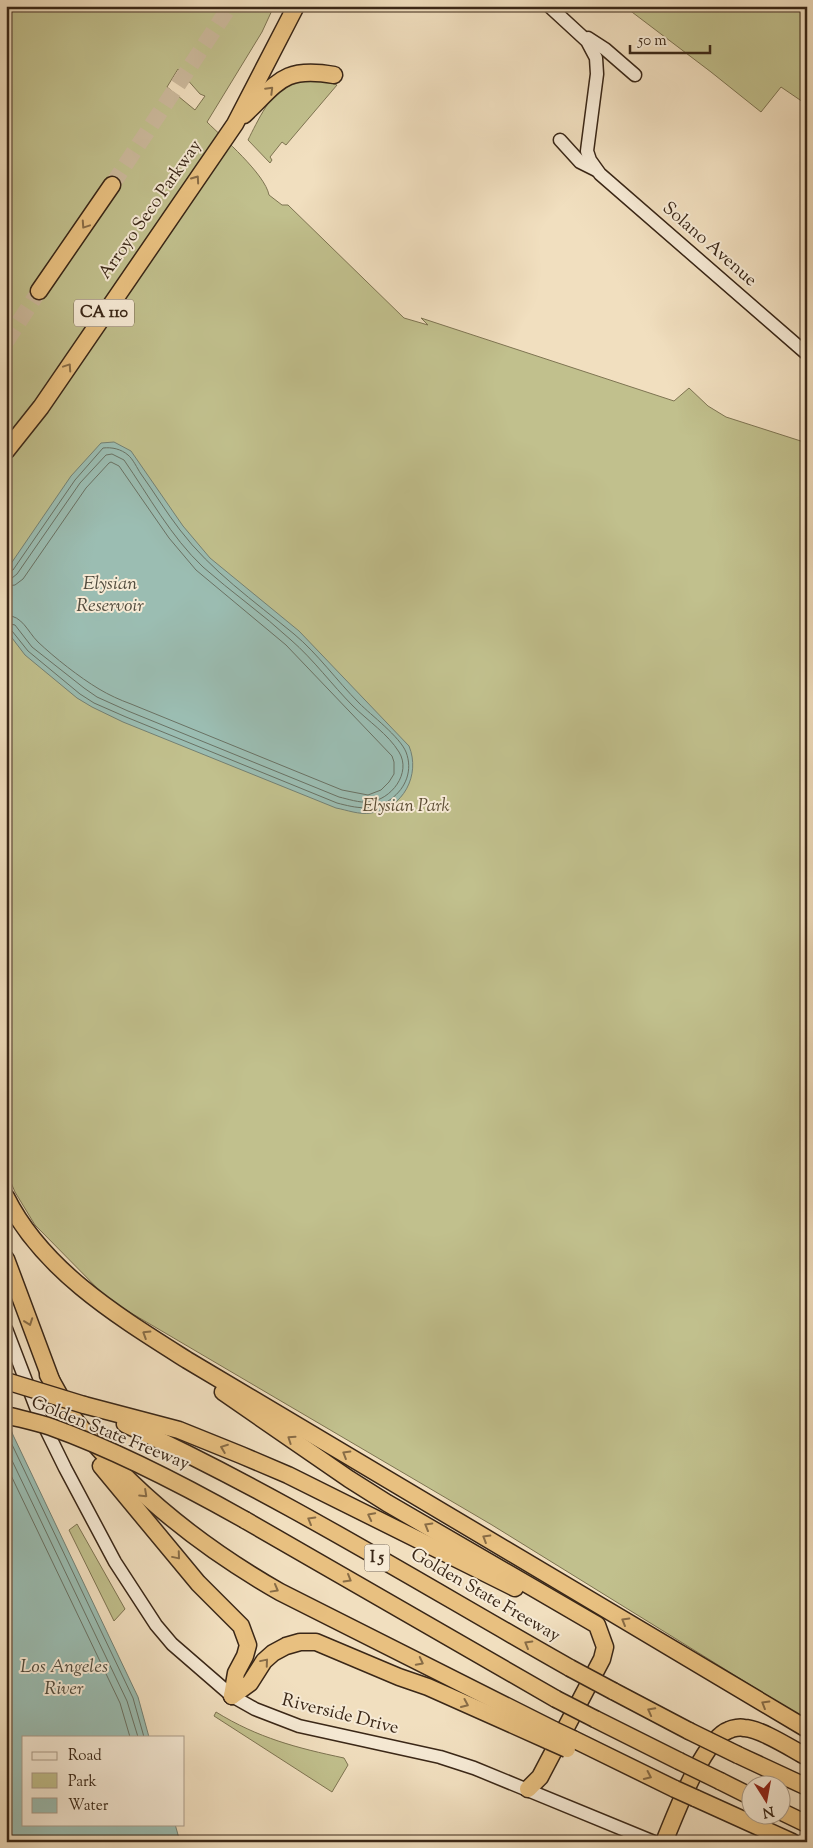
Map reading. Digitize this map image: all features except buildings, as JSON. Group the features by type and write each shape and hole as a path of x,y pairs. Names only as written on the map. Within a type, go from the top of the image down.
{"highway":[{"name":"Arroyo Seco Parkway","path":"6,451 41,407 235,124 296,6"},
{"path":"235,124 280,80 291,74 314,72 334,75"},
{"path":"39,291 112,185"},
{"path":"6,458 41,407"},
{"path":"6,1197 16,1214 42,1248 68,1276 124,1320 187,1360 807,1729"},
{"path":"6,1259 48,1375 68,1418 100,1464 205,1591 241,1626 248,1645 246,1656 236,1673 232,1696"},
{"path":"187,1360 227,1394 349,1479 597,1625 605,1647 602,1660 540,1777 528,1789"},
{"path":"48,1375 76,1423 116,1468 156,1506 206,1546 280,1592 552,1736"},
{"name":"Golden State Freeway","path":"6,1381 84,1405 183,1451 305,1516 570,1668 689,1731 807,1787"},
{"path":"84,1405 179,1430 288,1475 563,1612 601,1635"},
{"name":"Golden State Freeway","path":"6,1415 51,1428 115,1454 183,1485 556,1699 740,1791"},
{"path":"232,1696 250,1683 264,1661 273,1653 286,1646 300,1642 316,1642 381,1670 629,1767 792,1842"},
{"path":"664,1842 702,1758 720,1735 728,1730 744,1728 756,1730 807,1757"},
{"path":"790,1816 807,1824"}],"main road":[{"path":"550,6 577,30 605,49 635,75"},
{"name":"Solano Avenue","path":"577,30 593,49 596,58 597,74 588,144 590,160 597,171 807,354"},
{"path":"560,140 580,162 597,171"},
{"name":"Riverside Drive","path":"6,1329 39,1415 65,1468 120,1570 156,1626 172,1644 232,1696 255,1709 299,1726 440,1756 528,1789 654,1842"}],"green space":[{"name":"Elysian Park","path":"6,6 274,6 262,32 207,122 252,167 266,186 269,195 282,205 288,205 404,318 428,325 421,318 674,401 689,388 708,406 726,417 807,443 807,1720 492,1525 109,1300 35,1225 15,1192 6,1171","holes":["178,69 200,94 205,96 195,110 167,87"]},
{"path":"624,6 807,6 807,107 803,102 781,87 761,112"},
{"path":"314,77 337,85 286,145 282,142 270,157 272,160 270,163 248,140 256,124 271,99 284,85 291,81"},
{"path":"77,1524 125,1609 114,1621 69,1530"},
{"path":"216,1712 247,1729 278,1741 344,1758 348,1765 332,1792 214,1716"}],"water":[{"name":"Elysian Reservoir","path":"114,442 131,451 183,526 210,558 299,631 409,746 413,768 411,779 407,789 392,805 371,813 358,813 336,808 123,722 77,698 25,655 6,630 6,571 71,476 101,443"},
{"name":"Los Angeles River","path":"6,1415 13,1435 138,1697 149,1736 22,1736 22,1826 176,1826 180,1842 6,1842"}],"tunnel":[{"path":"112,185 230,6"},
{"path":"6,342 39,291"}]}
